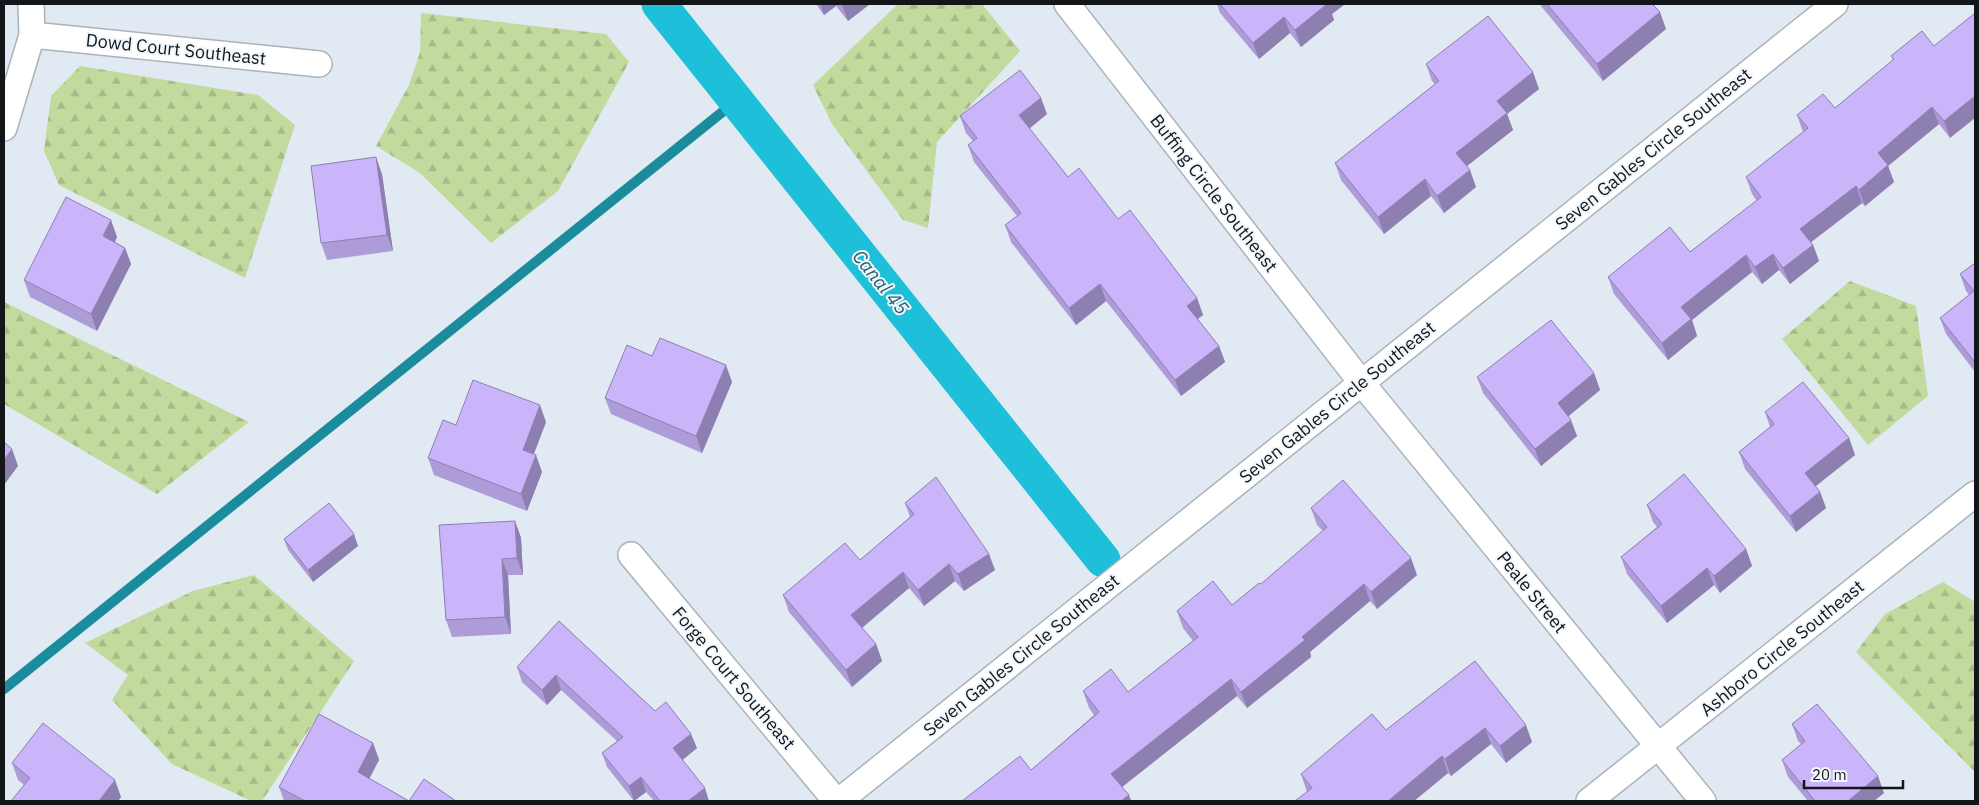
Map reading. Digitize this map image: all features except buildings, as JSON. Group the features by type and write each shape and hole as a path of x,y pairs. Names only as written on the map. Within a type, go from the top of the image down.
{"street":[{"path":"4,128 32,35 31,4"},
{"name":"Seven Gables Circle Southeast","path":"838,801 1835,4"},
{"name":"Buffing Circle Southeast","path":"1075,7 1361,382"},
{"name":"Dowd Court Southeast","path":"32,35 319,64"},
{"name":"Peale Street","path":"1361,382 1703,801"},
{"name":"Ashboro Circle Southeast","path":"1589,801 1975,494"},
{"name":"Forge Court Southeast","path":"631,555 838,801"}],"green space":[{"path":"898,4 982,4 1020,51 937,142 928,228 903,220 832,124 813,85"},
{"path":"421,13 606,34 629,62 558,191 491,243 420,173 376,146 409,85 420,52"},
{"path":"80,66 258,95 295,125 245,278 59,185 44,151 51,96"},
{"path":"1850,281 1916,306 1928,396 1868,445 1782,339"},
{"path":"4,302 249,422 157,494 4,404"},
{"path":"254,575 354,661 262,801 251,801 172,764 112,700 128,675 85,643 193,591"},
{"path":"1943,582 1975,602 1975,772 1856,652 1885,614"}],"waterway":[{"name":"Canal 45","path":"659,4 1103,560"},
{"path":"4,689 736,101"}]}
